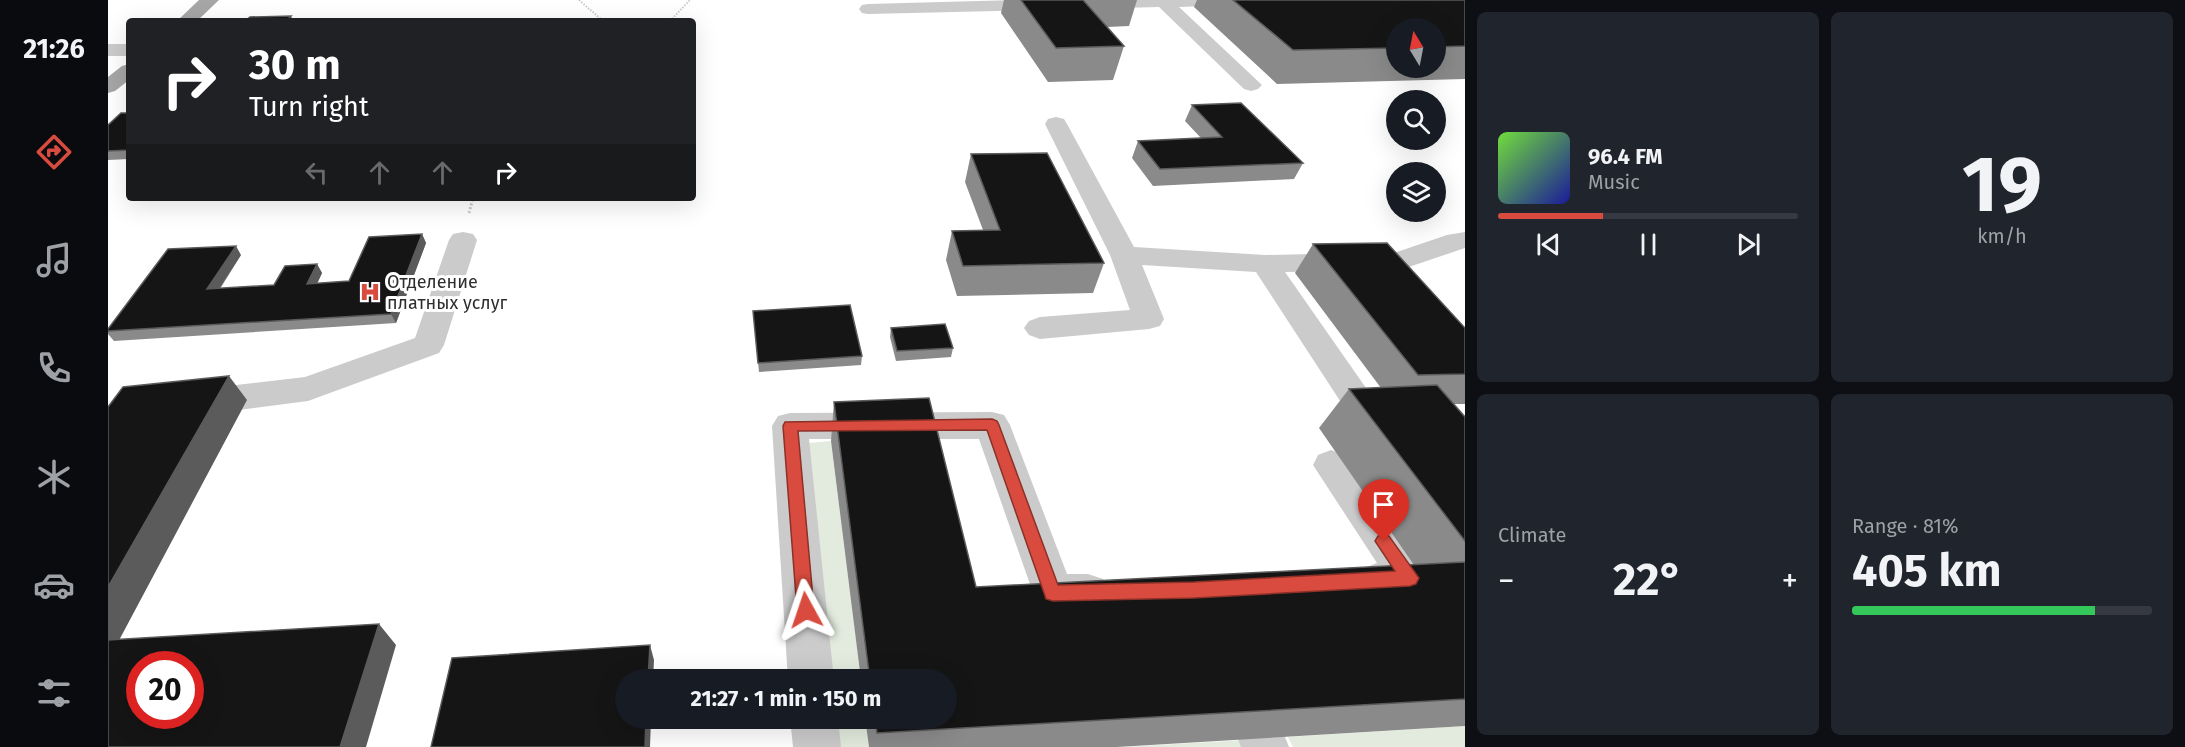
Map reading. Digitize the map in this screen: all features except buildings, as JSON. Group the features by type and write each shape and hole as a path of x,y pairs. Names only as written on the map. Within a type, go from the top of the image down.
{"main road":[{"path":"189,18 210,0"},
{"path":"108,87 126,72"}],"street":[{"path":"868,9 1232,0"},
{"path":"1163,1 1251,85"},
{"path":"108,50 126,50"},
{"path":"1040,327 1149,319 1124,255 1056,124"},
{"path":"169,405 308,389 428,345 463,240"},
{"path":"1124,255 1408,270 1457,241 1465,240"},
{"path":"1265,264 1356,398"},
{"path":"810,669 790,426 992,425 1053,593 1123,592"},
{"path":"1331,465 1410,578 1342,582"},
{"path":"815,729 817,747"}],"path":[{"path":"579,0 600,18"},
{"path":"673,18 690,0"}],"shaded area":[{"path":"831,441 860,669 827,669 808,443"},
{"path":"1465,726 1465,747 1293,747 1288,737"},
{"path":"832,729 866,729 869,747 833,747"},
{"path":"1247,740 1250,747 1121,747"}],"place":[{"name":"Отделение платных услуг","path":"370,292"}],"route":[{"path":"806,610 790,426 992,425 1053,593 1194,590 1410,578 1384,541"}]}
